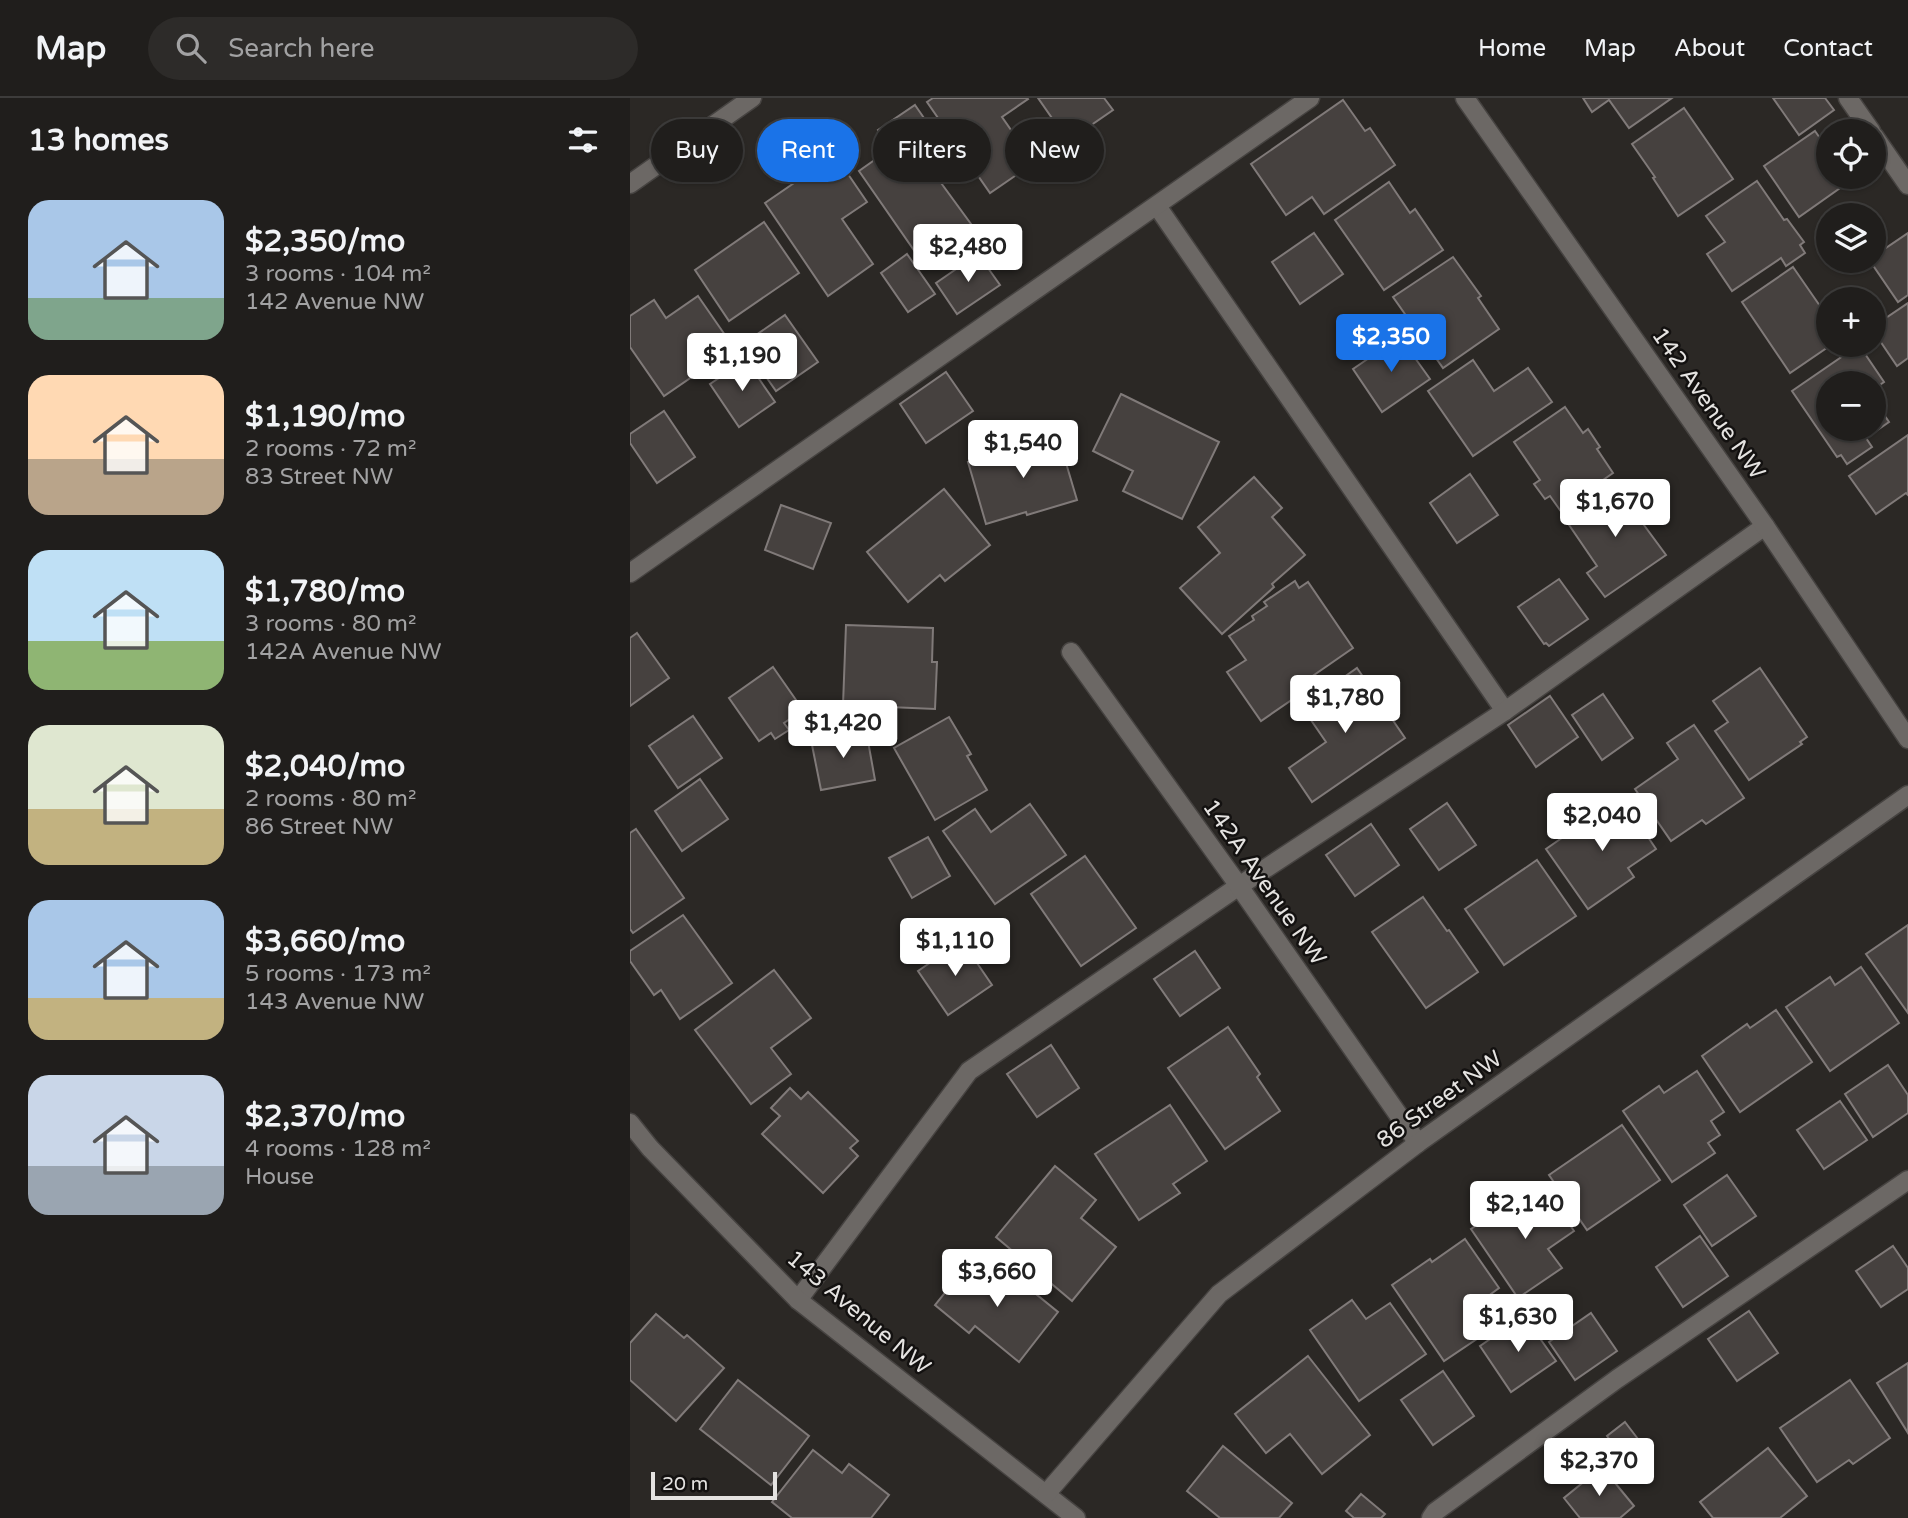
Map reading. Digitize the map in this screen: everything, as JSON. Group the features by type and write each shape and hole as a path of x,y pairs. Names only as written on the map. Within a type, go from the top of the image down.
{"street":[{"path":"630,184 752,98"},
{"path":"630,573 1310,98"},
{"name":"142 Avenue NW","path":"1465,98 1765,526 1908,739"},
{"path":"1848,98 1863,119"},
{"path":"1886,153 1908,185"},
{"path":"1157,206 1505,711"},
{"path":"798,1300 969,1071 1239,886 1505,711 1765,526"},
{"name":"142A Avenue NW","path":"1071,652 1239,886 1418,1143"},
{"name":"86 Street NW","path":"1046,1494 1219,1294 1418,1143 1908,795"},
{"name":"143 Avenue NW","path":"630,1123 650,1148 798,1300 1076,1518"},
{"path":"1431,1518 1617,1379 1908,1180"}],"building":[{"path":"933,98 1028,99 1002,117 1005,121 1006,182 990,193 982,182 991,182 991,119 939,119 927,102"},
{"path":"1038,98 1104,98 1113,110 1100,119 1053,119"},
{"path":"1583,98 1672,98 1629,128 1609,100 1592,112"},
{"path":"1773,98 1825,98 1834,110 1821,119 1816,119 1816,123 1799,135"},
{"path":"1343,100 1365,131 1370,128 1395,165 1324,214 1312,197 1286,215 1251,164"},
{"path":"915,105 925,119 894,119"},
{"path":"1684,108 1733,179 1678,216 1632,144"},
{"path":"1815,131 1816,189 1839,189 1799,217 1764,166"},
{"path":"873,161 873,182 940,182 971,224 920,259 859,171"},
{"path":"1757,181 1784,220 1787,219 1804,242 1800,245 1805,253 1786,266 1781,258 1732,291 1707,254 1725,242 1706,216"},
{"path":"796,182 853,182 867,202 842,219 873,264 828,296 765,203"},
{"path":"1389,182 1410,213 1415,209 1443,250 1384,290 1335,220"},
{"path":"764,222 799,273 729,321 695,270"},
{"path":"1314,233 1343,274 1300,304 1272,262"},
{"path":"1908,233 1908,295 1898,302 1878,273 1886,273 1886,248"},
{"path":"907,254 935,294 908,312 881,273"},
{"path":"978,254 1000,285 957,314 936,283"},
{"path":"1453,257 1481,296 1478,298 1499,329 1443,368 1393,297"},
{"path":"1793,267 1816,300 1816,355 1790,373 1742,302"},
{"path":"698,296 734,348 664,396 630,347 630,316 654,300 666,318"},
{"path":"1908,303 1908,358 1897,366 1886,350 1886,318"},
{"path":"785,315 818,362 776,391 743,344"},
{"path":"1400,337 1430,379 1382,412 1353,369"},
{"path":"1842,357 1867,357 1877,371 1821,371"},
{"path":"746,360 775,402 739,427 710,384"},
{"path":"1473,360 1494,391 1528,368 1552,402 1473,456 1428,391"},
{"path":"946,372 973,411 926,443 900,404"},
{"path":"1816,375 1816,426 1792,391"},
{"path":"1121,394 1219,442 1182,519 1123,491 1133,471 1093,451"},
{"path":"1565,407 1583,433 1588,429 1613,473 1560,510 1550,496 1545,499 1534,484 1540,480 1514,442"},
{"path":"664,411 695,457 657,483 630,443 630,434"},
{"path":"1908,435 1908,495 1906,493 1876,514 1849,476"},
{"path":"1058,436 1077,500 986,524 968,462"},
{"path":"1826,441 1868,441 1872,447 1847,464 1841,455 1837,457"},
{"path":"1470,474 1498,515 1457,543 1430,503"},
{"path":"1254,477 1282,508 1272,517 1305,555 1222,634 1180,588 1220,553 1198,527"},
{"path":"1618,483 1666,555 1605,597 1587,573 1597,566 1565,519"},
{"path":"944,489 990,545 945,581 940,575 908,602 867,552"},
{"path":"781,505 831,523 813,569 765,550"},
{"path":"1559,579 1588,619 1549,646 1544,644 1518,607"},
{"path":"1295,581 1299,588 1308,582 1353,648 1304,682 1309,688 1261,721 1227,672 1246,660 1229,636 1254,620 1252,616 1267,606 1264,602"},
{"path":"846,625 933,628 932,662 937,662 935,709 843,705"},
{"path":"637,633 669,678 630,706 630,638"},
{"path":"773,667 803,710 784,723 789,730 775,739 771,733 759,741 729,698"},
{"path":"1357,668 1405,738 1312,802 1289,768 1326,742 1302,707"},
{"path":"1760,668 1807,737 1800,742 1802,744 1749,780 1715,731 1728,722 1713,701"},
{"path":"1603,694 1633,738 1602,760 1572,715"},
{"path":"1550,696 1578,737 1536,767 1508,725"},
{"path":"693,716 722,758 678,788 649,746"},
{"path":"949,717 971,754 967,756 987,790 935,820 894,748"},
{"path":"1694,725 1744,798 1706,824 1702,820 1671,841 1635,789 1678,759 1667,743"},
{"path":"866,730 875,780 821,790 811,740"},
{"path":"700,779 728,819 682,851 655,811"},
{"path":"1621,797 1656,849 1628,868 1634,877 1588,909 1546,849"},
{"path":"1447,803 1476,845 1439,870 1410,829"},
{"path":"1030,804 1066,855 995,904 943,831 975,809 991,832"},
{"path":"1371,824 1399,865 1355,896 1326,855"},
{"path":"636,829 684,898 633,933 630,929 630,833"},
{"path":"928,837 950,876 912,898 889,858"},
{"path":"1085,856 1136,928 1081,966 1031,894"},
{"path":"1537,860 1576,916 1504,965 1465,909"},
{"path":"1423,897 1478,972 1426,1008 1372,932"},
{"path":"683,915 732,983 680,1019 661,990 654,995 630,961 630,951"},
{"path":"1908,925 1908,1013 1866,954"},
{"path":"962,941 992,985 948,1015 918,971"},
{"path":"1195,951 1220,988 1180,1016 1154,979"},
{"path":"1861,967 1899,1023 1830,1071 1786,1007 1830,977 1835,985"},
{"path":"774,970 811,1018 771,1048 791,1074 751,1104 695,1030"},
{"path":"1776,1010 1812,1062 1740,1112 1702,1056 1747,1024 1750,1028"},
{"path":"1228,1027 1260,1074 1257,1077 1280,1111 1225,1149 1168,1068"},
{"path":"1051,1045 1079,1088 1037,1117 1007,1074"},
{"path":"1888,1065 1908,1095 1908,1113 1873,1137 1845,1094"},
{"path":"1697,1071 1724,1112 1711,1121 1720,1135 1708,1143 1715,1153 1672,1182 1623,1111 1659,1086 1664,1093"},
{"path":"790,1088 801,1099 808,1092 858,1141 850,1148 858,1156 823,1193 762,1134 780,1116 771,1108"},
{"path":"1840,1101 1867,1140 1824,1169 1797,1130"},
{"path":"1170,1105 1207,1161 1173,1184 1180,1193 1139,1220 1095,1154"},
{"path":"1622,1125 1660,1180 1587,1230 1549,1175"},
{"path":"1055,1166 1096,1200 1081,1218 1116,1247 1072,1301 996,1237"},
{"path":"1727,1175 1756,1216 1712,1246 1684,1205"},
{"path":"1545,1188 1574,1231 1548,1249 1562,1268 1518,1298 1471,1229 1509,1203 1513,1210"},
{"path":"1700,1236 1728,1276 1683,1307 1656,1267"},
{"path":"1465,1239 1499,1288 1491,1294 1508,1318 1444,1361 1392,1285"},
{"path":"1893,1246 1908,1268 1908,1289 1881,1307 1856,1271"},
{"path":"972,1259 1002,1284 1010,1273 1058,1312 1019,1362 975,1326 969,1333 935,1305"},
{"path":"1352,1300 1366,1319 1390,1303 1426,1354 1359,1401 1310,1330"},
{"path":"1749,1311 1778,1353 1737,1381 1708,1339"},
{"path":"1591,1313 1617,1351 1575,1380 1549,1342"},
{"path":"656,1314 684,1338 687,1335 724,1368 676,1421 630,1380 630,1343"},
{"path":"1524,1316 1556,1361 1511,1392 1480,1346"},
{"path":"1308,1356 1370,1435 1322,1474 1290,1434 1266,1453 1235,1414"},
{"path":"1908,1363 1908,1433 1877,1383"},
{"path":"1443,1371 1474,1416 1433,1445 1401,1400"},
{"path":"738,1380 809,1436 771,1485 700,1429"},
{"path":"1850,1380 1890,1438 1853,1464 1849,1460 1817,1482 1780,1428"},
{"path":"1625,1422 1641,1443 1622,1457 1607,1436"},
{"path":"1223,1446 1292,1503 1279,1518 1220,1518 1187,1491"},
{"path":"1768,1448 1807,1496 1780,1518 1713,1518 1700,1502"},
{"path":"813,1450 842,1473 849,1464 889,1495 871,1518 792,1518 772,1502"},
{"path":"1602,1467 1634,1506 1620,1518 1580,1518 1564,1498"},
{"path":"1361,1494 1385,1514 1381,1518 1354,1518 1346,1511"}]}
